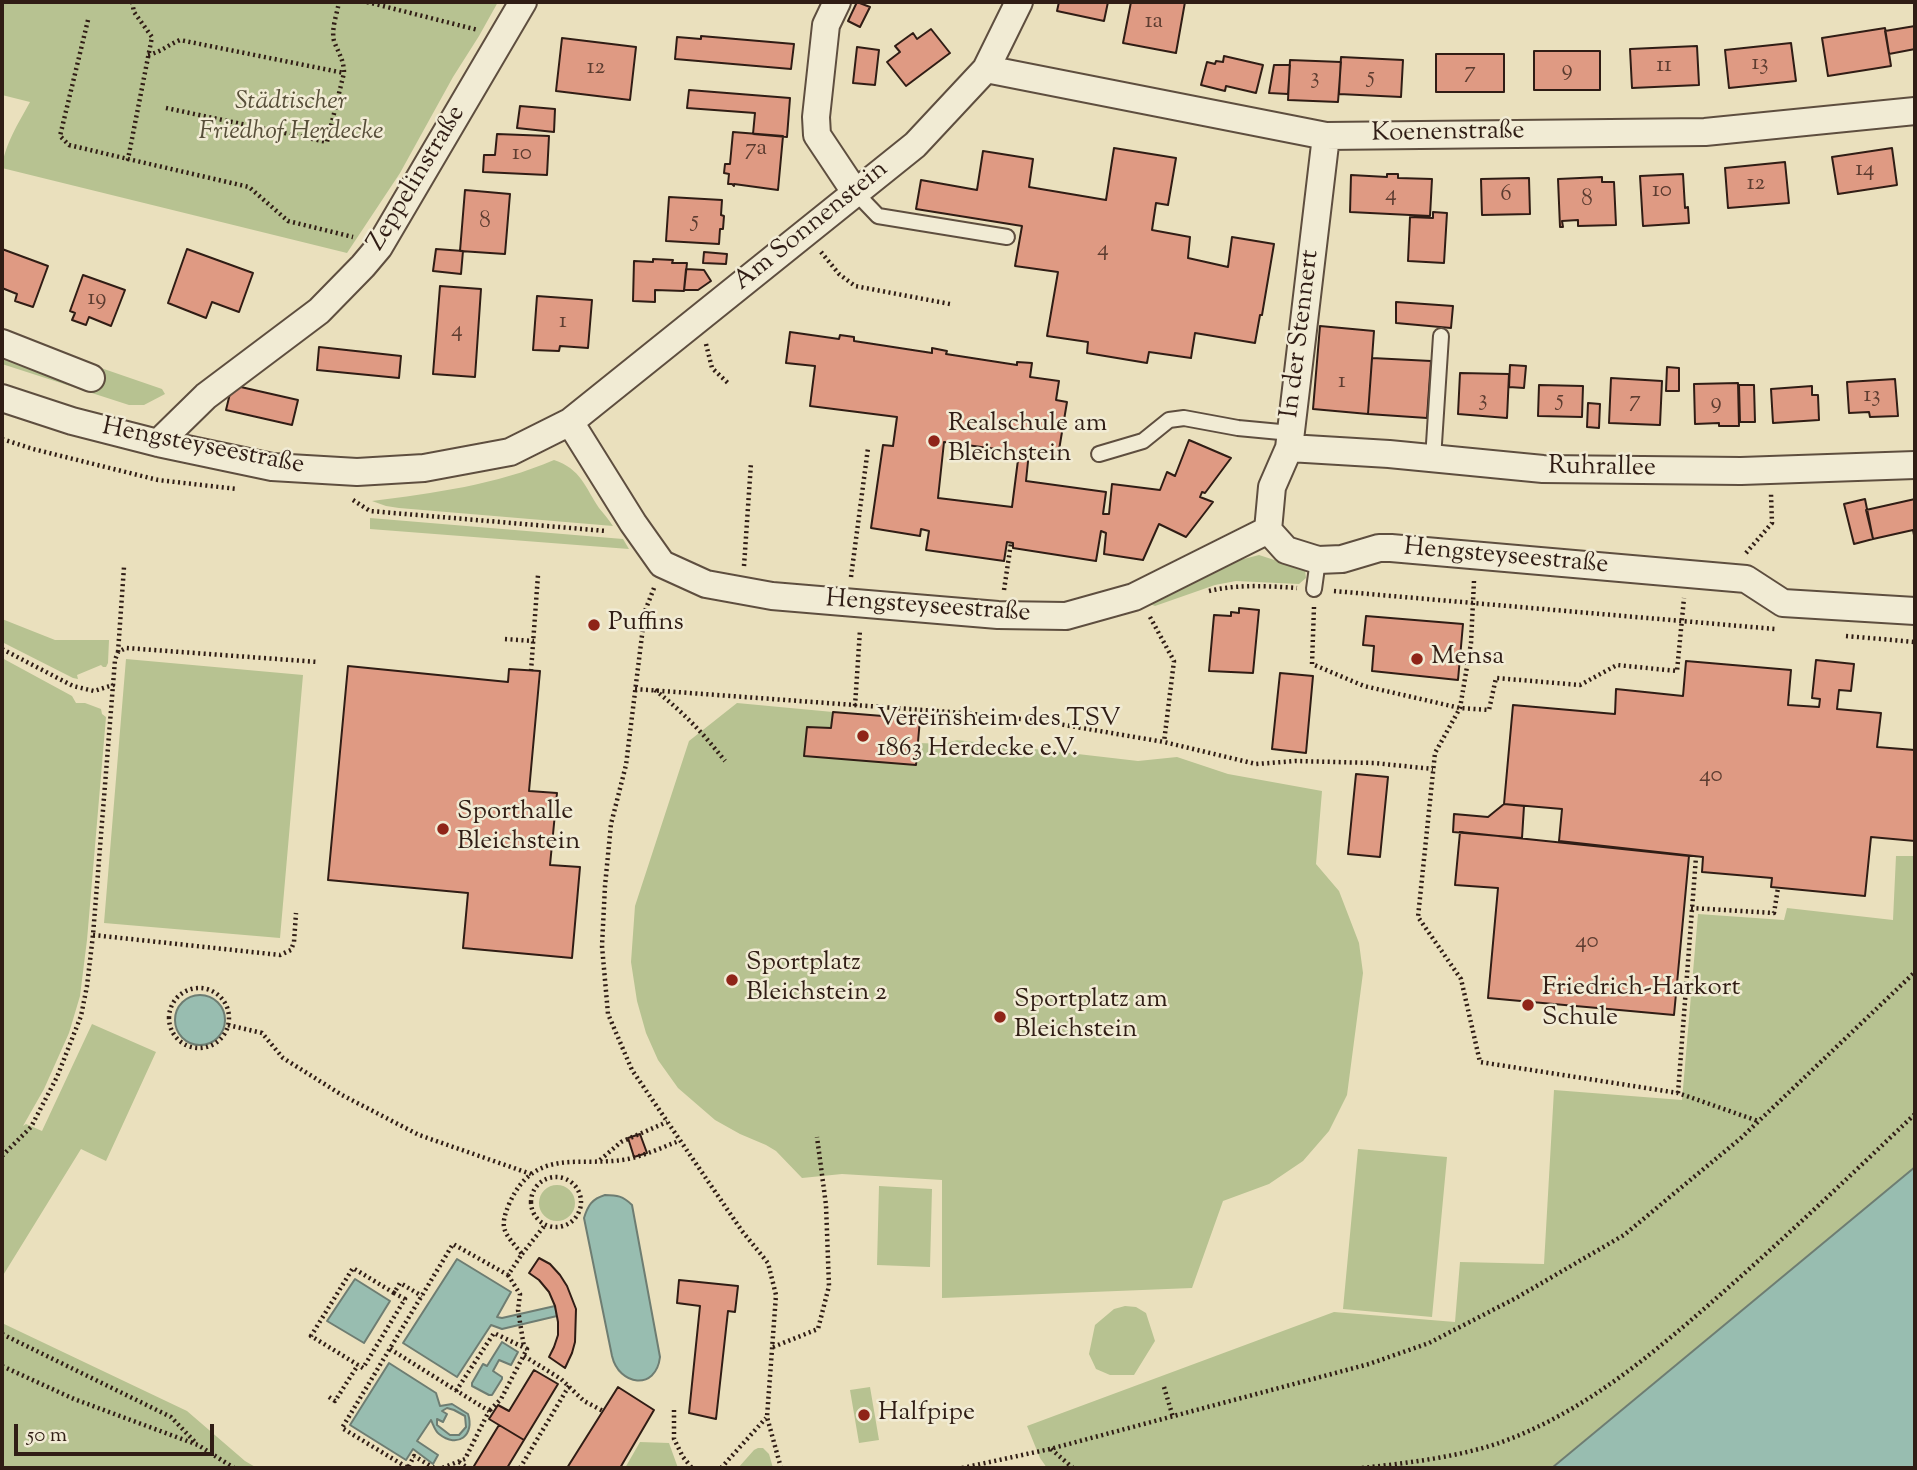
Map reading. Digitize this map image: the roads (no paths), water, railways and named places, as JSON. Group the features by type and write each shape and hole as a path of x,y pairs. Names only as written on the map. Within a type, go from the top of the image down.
{"street":[{"name":"Zeppelinstraße","path":"158,443 206,396 319,311 379,247 523,2"},
{"path":"838,2 825,25 816,117 817,135 855,192"},
{"name":"Am Sonnenstein","path":"570,422 915,145 986,69 1019,2"},
{"name":"Koenenstraße","path":"986,69 1326,135 1705,132 1915,111"},
{"name":"In der Stennert","path":"1268,530 1272,487 1290,441 1326,135"},
{"name":"Hengsteyseestraße","path":"2,343 90,378"},
{"name":"Hengsteyseestraße","path":"2,398 72,421 158,443 272,467 357,472 424,468 510,452 570,422 633,523 663,564 706,584 772,596 1000,615 1066,616 1134,597 1268,530 1286,550 1318,560 1342,559 1379,548 1476,555 1746,579 1783,603 1915,611"},
{"name":"Ruhrallee","path":"1290,441 1433,459 1543,469 1770,470 1915,466"}],"lane":[{"path":"855,192 878,216 1007,237"},
{"path":"1433,459 1441,336"},
{"path":"1099,454 1143,441 1169,421 1184,418 1290,441"},
{"path":"1314,589 1318,560"}],"water":[{"path":"200,995 218,1002 225,1020 218,1038 200,1045 182,1038 175,1020 182,1002"},
{"path":"1915,1167 1915,1468 1541,1468 1553,1467"},
{"path":"605,1195 620,1197 632,1205 660,1357 657,1368 645,1380 629,1378 622,1374 612,1356 584,1218 591,1203"},
{"path":"457,1259 511,1292 497,1317 555,1306 557,1316 502,1329 491,1325 457,1377 403,1343"},
{"path":"355,1279 390,1301 364,1343 327,1321"},
{"path":"502,1342 518,1352 511,1365 499,1360 493,1371 502,1379 492,1395 489,1395 472,1386 472,1383 483,1364 487,1366"},
{"path":"389,1363 436,1393 440,1406 452,1404 468,1414 470,1422 467,1434 463,1438 453,1440 438,1433 431,1420 417,1441 438,1455 433,1464 413,1449 406,1460 350,1425","holes":["447,1408 465,1416 466,1427 459,1435 450,1435 437,1425 437,1419 443,1422 447,1414 442,1411"]}],"place":[{"name":"Realschule am Bleichstein","path":"934,441"},
{"name":"Puffins","path":"594,625"},
{"name":"Mensa","path":"1417,659"},
{"name":"Vereinsheim des TSV 1863 Herdecke e.V.","path":"863,736"},
{"name":"Sporthalle Bleichstein","path":"443,829"},
{"name":"Sportplatz Bleichstein 2","path":"732,980"},
{"name":"Friedrich-Harkort Schule","path":"1528,1005"},
{"name":"Sportplatz am Bleichstein","path":"1000,1017"},
{"name":"Halfpipe","path":"864,1415"}],"park label":[{"name":"Städtischer Friedhof Herdecke","path":"291,119"}]}
